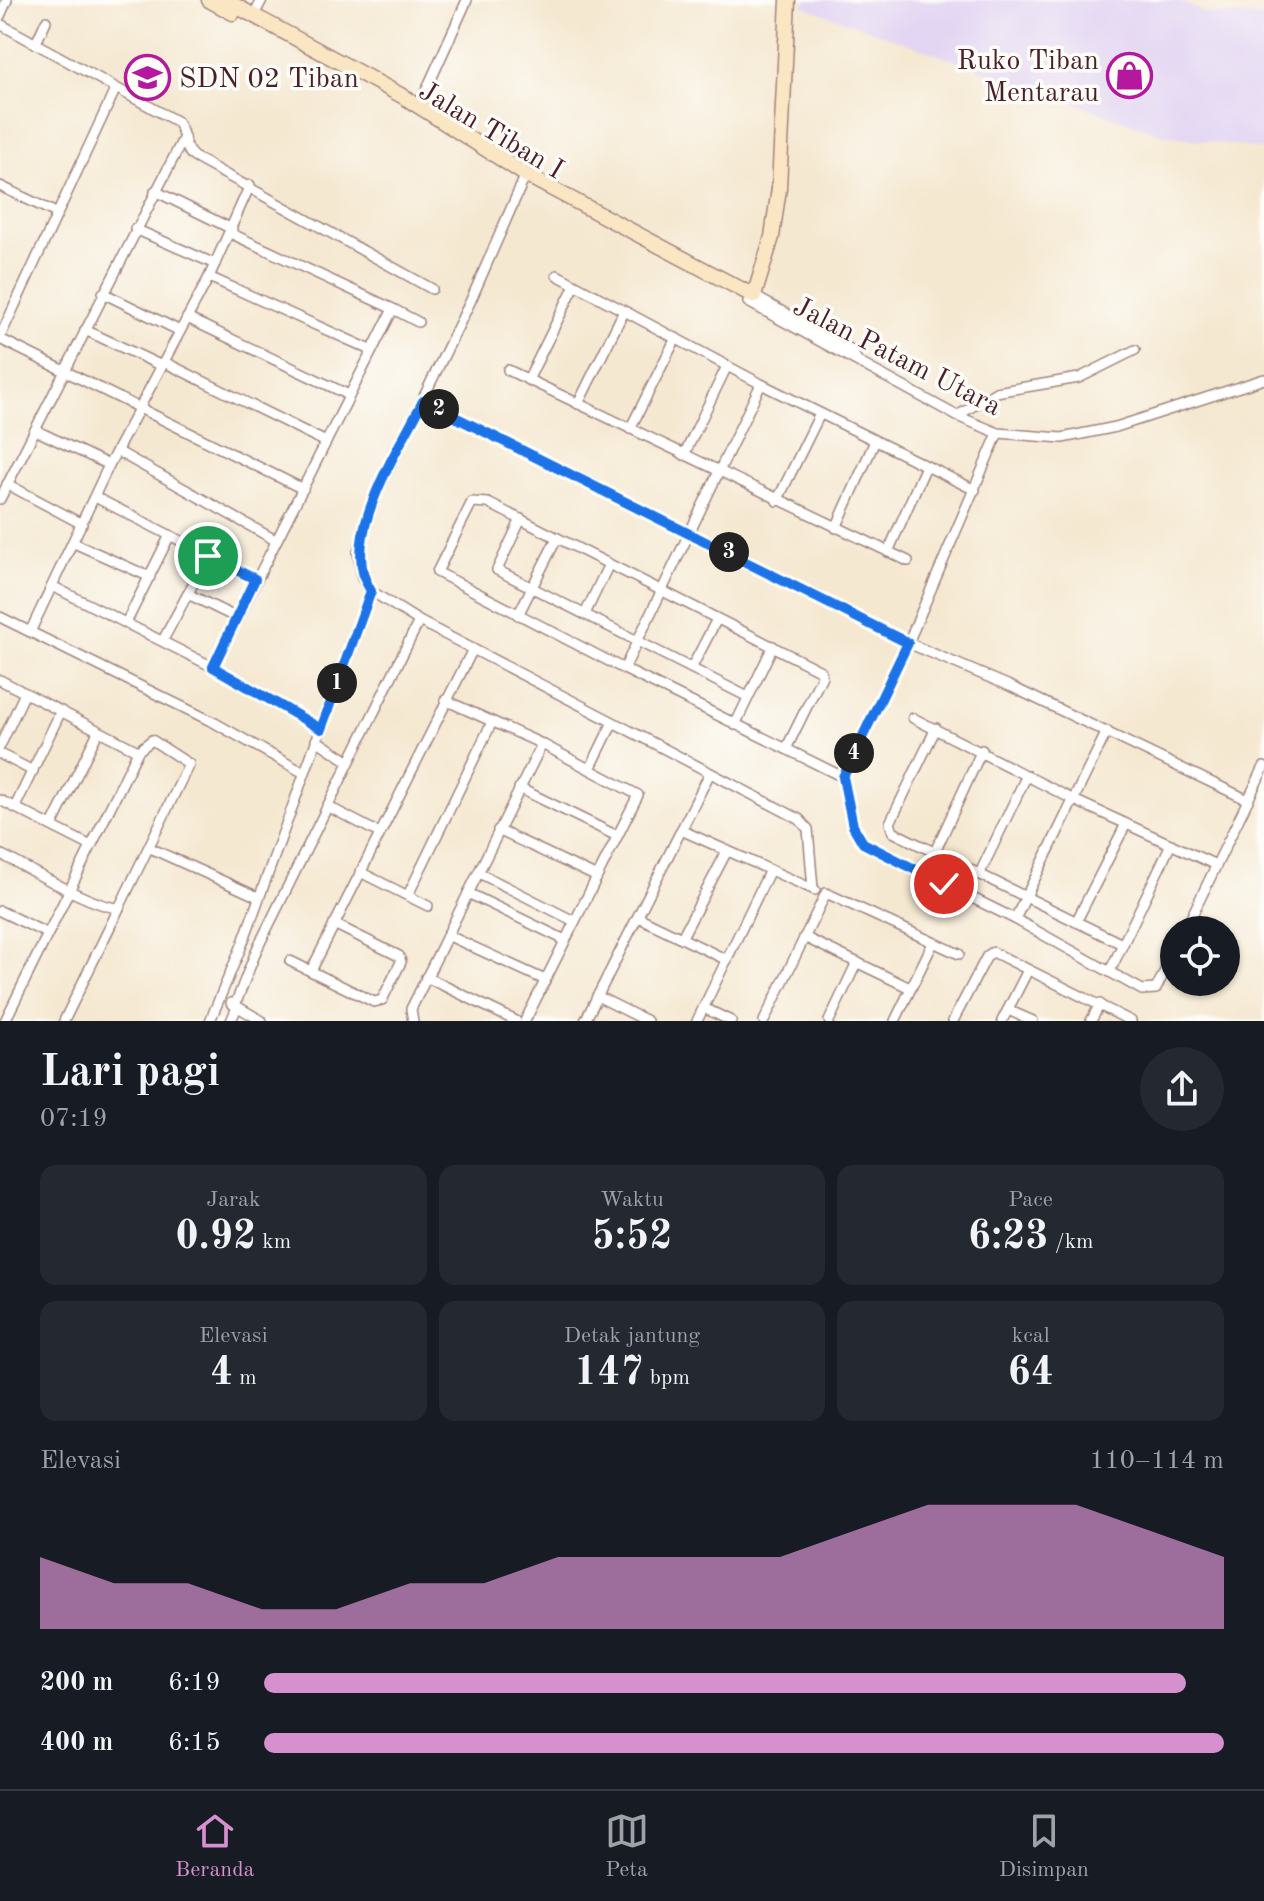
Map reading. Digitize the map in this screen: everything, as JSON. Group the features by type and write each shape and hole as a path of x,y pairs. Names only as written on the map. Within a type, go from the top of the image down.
{"street":[{"path":"0,16 7,0"},
{"name":"Jalan Tiban I","path":"209,0 409,108 523,181 751,299"},
{"name":"Jalan Tiban I","path":"225,0 419,106 526,175 751,299"},
{"path":"254,15 262,0"},
{"path":"419,106 467,0"},
{"path":"751,299 772,237 779,188 788,0"},
{"path":"36,43 46,21"},
{"path":"0,24 176,121 189,153 432,289"},
{"path":"115,90 0,338 62,372 303,489"},
{"path":"0,499 184,137"},
{"path":"523,181 423,401 375,497 358,552 362,578 371,591 419,621 805,824 812,856 813,889"},
{"path":"31,630 109,465 209,277 250,185"},
{"path":"0,186 56,213"},
{"path":"155,191 418,322"},
{"path":"135,229 215,264"},
{"path":"557,275 761,384 975,490"},
{"path":"209,277 371,350"},
{"path":"528,380 575,285"},
{"path":"103,293 180,331"},
{"name":"Jalan Patam Utara","path":"751,299 850,349 857,360 957,416 998,433 1062,438 1116,427 1264,379"},
{"path":"213,667 393,309"},
{"path":"578,404 624,311"},
{"path":"187,318 349,395"},
{"path":"85,330 326,442"},
{"path":"630,429 676,338"},
{"path":"957,416 996,392 1079,378 1135,350"},
{"path":"684,455 727,366"},
{"path":"508,370 908,561"},
{"path":"624,669 761,384"},
{"path":"423,401 908,643 1107,731 1248,800"},
{"path":"777,501 820,414"},
{"path":"35,430 109,465"},
{"path":"998,433 908,643 843,777 853,826 863,843 1015,919 1142,990 1152,992 1160,977"},
{"path":"836,528 875,441"},
{"path":"117,451 275,540"},
{"path":"888,552 926,466"},
{"path":"7,484 82,524"},
{"path":"95,497 255,579"},
{"path":"786,749 822,676 815,667 488,503 472,502 437,572 624,669 735,725 843,777"},
{"path":"521,519 497,570 748,697"},
{"path":"126,623 170,535"},
{"path":"518,615 557,538"},
{"path":"74,543 150,577"},
{"path":"163,640 208,556"},
{"path":"585,614 609,564"},
{"path":"52,586 163,640 321,729"},
{"path":"210,1021 222,997 371,591"},
{"path":"188,594 237,618"},
{"path":"0,617 31,630 304,773"},
{"path":"692,667 717,619"},
{"path":"231,1021 257,949 419,621"},
{"path":"735,725 773,646"},
{"path":"311,971 473,649"},
{"path":"0,680 138,751"},
{"path":"0,746 25,693"},
{"path":"445,700 542,744 638,795 525,1021"},
{"path":"15,807 61,711"},
{"path":"913,718 982,750 1074,800 1216,865"},
{"path":"408,895 492,722"},
{"path":"590,769 612,724"},
{"path":"936,728 890,823 893,832 1122,944"},
{"path":"1015,919 1107,731"},
{"path":"52,825 98,732"},
{"path":"5,1021 68,887 138,751 152,740 189,764 64,1021"},
{"path":"316,740 348,761"},
{"path":"413,1021 409,1014 426,977 542,744"},
{"path":"934,854 982,750"},
{"path":"0,754 33,771"},
{"path":"1192,916 1264,767"},
{"path":"585,1021 710,773"},
{"path":"979,875 1027,775"},
{"path":"519,788 617,836"},
{"path":"0,800 89,845"},
{"path":"327,806 379,833"},
{"path":"1076,922 1126,824"},
{"path":"498,830 595,876"},
{"path":"681,830 769,872 826,893 959,954"},
{"path":"1110,971 1171,844"},
{"path":"150,848 258,897"},
{"path":"682,937 727,851"},
{"path":"0,854 95,902 119,908"},
{"path":"360,872 428,906"},
{"path":"697,1021 769,872"},
{"path":"479,873 574,921"},
{"path":"468,893 565,940"},
{"path":"764,1021 826,893"},
{"path":"0,911 46,933"},
{"path":"638,917 727,960"},
{"path":"290,961 374,1002 382,1000 401,962 399,956 334,924"},
{"path":"447,935 545,980"},
{"path":"804,937 910,988"},
{"path":"895,1021 933,943"},
{"path":"953,1021 987,956 993,952 1100,1004 1126,1020"},
{"path":"829,1021 857,962"},
{"path":"1002,1021 1028,970"},
{"path":"426,977 516,1021"},
{"path":"597,996 643,1020"},
{"path":"222,997 262,1021"},
{"path":"1091,1021 1100,1004"},
{"path":"704,1008 731,1021"},
{"path":"1008,1010 1033,1021"}],"shaded area":[{"name":"Ruko Tiban Mentarau","path":"806,0 1177,0 1205,13 1264,17 1264,150 1160,134 803,6"}],"place":[{"name":"Ruko Tiban Mentarau","path":"1130,75"},
{"name":"SDN 02 Tiban","path":"148,77"}],"route":[{"path":"208,556 255,579 213,667 321,729 371,591 362,578 358,552 375,497 423,401 908,643 843,777 853,826 863,843 944,884"}]}
